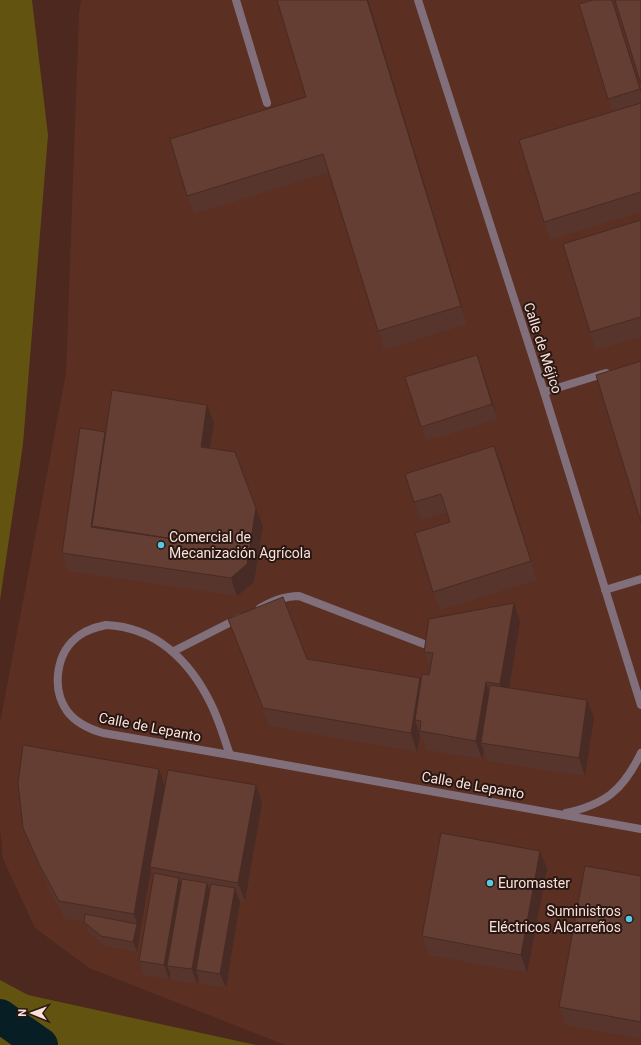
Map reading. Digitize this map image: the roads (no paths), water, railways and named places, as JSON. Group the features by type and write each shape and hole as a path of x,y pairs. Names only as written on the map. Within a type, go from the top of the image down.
{"street":[{"path":"236,0 267,103"},
{"name":"Calle de Méjico","path":"418,0 544,392 641,706"},
{"path":"544,392 611,371"},
{"path":"604,590 641,579"},
{"path":"174,651 275,600 288,596 299,596 424,644"},
{"name":"Calle de Lepanto","path":"230,755 211,704 194,674 174,651 149,635 120,626 106,625 92,628 79,635 69,645 62,657 58,671 58,685 61,699 68,712 78,722 90,729 103,733 641,828"},
{"path":"561,814 579,810 608,797 619,788 630,774 641,753"}],"waterway":[{"path":"0,1016 41,1045"}],"place":[{"name":"Comercial de Mecanización Agrícola","path":"161,545"},
{"name":"Euromaster","path":"490,883"},
{"name":"Suministros Eléctricos Alcarreños","path":"629,919"}]}
